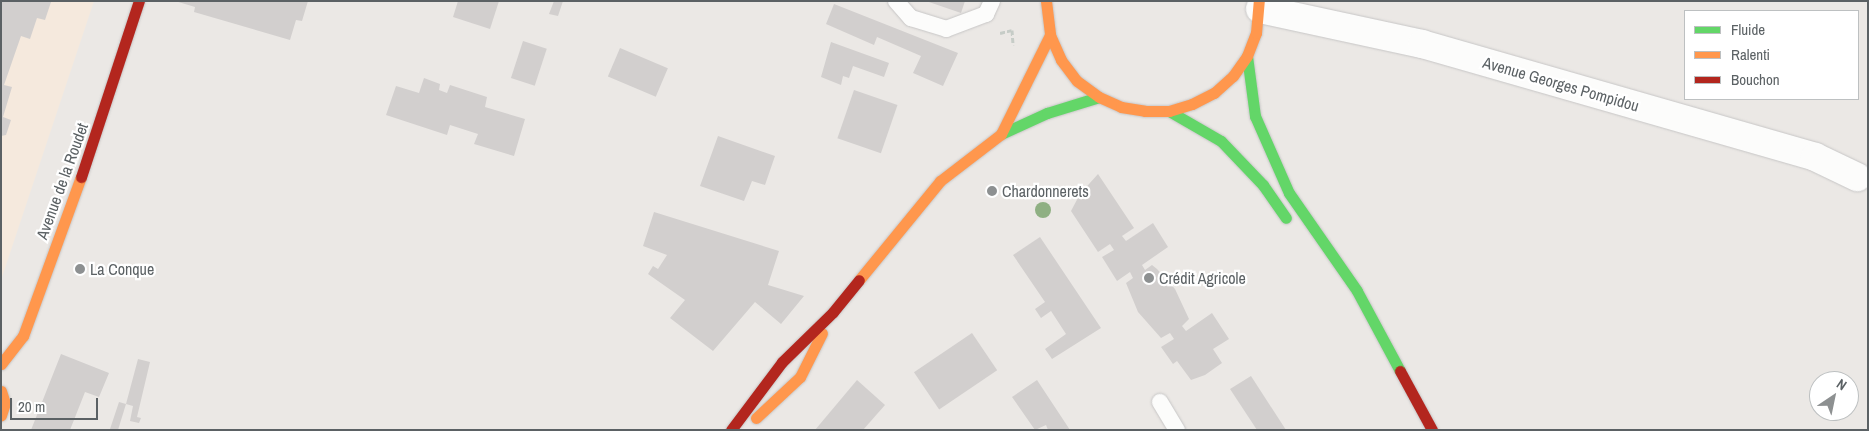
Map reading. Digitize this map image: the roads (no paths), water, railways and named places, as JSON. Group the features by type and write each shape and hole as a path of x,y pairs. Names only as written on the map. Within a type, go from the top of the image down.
{"main road":[{"name":"Avenue de la Roudet","path":"1,364 23,336 62,233 139,1"},
{"path":"1046,1 1050,35 1061,60 1077,81 1099,97 1121,107 1169,111 1192,104 1214,93 1233,76 1247,56 1256,33 1260,5"},
{"path":"1002,134 1050,35"},
{"path":"1247,56 1255,116 1289,193 1357,292 1432,430"},
{"path":"731,430 782,362 833,312 880,258 907,218 940,181 1002,134 1047,113 1099,97"},
{"path":"1169,111 1221,141 1263,185 1291,225"},
{"path":"971,173 991,144"},
{"path":"880,258 912,235"},
{"path":"744,430 800,377 833,312"},
{"path":"1353,312 1414,399"},
{"path":"1,391 5,403 1,415"}],"street":[{"name":"Avenue Georges Pompidou","path":"1260,5 1422,44 1815,157 1857,177"}],"lane":[{"path":"896,1 911,18 946,29 986,14 992,1"},
{"path":"1160,402 1177,430"}],"place":[{"name":"Chardonnerets","path":"992,191"},
{"name":"La Conque","path":"80,269"},
{"name":"Crédit Agricole","path":"1149,278"}]}
